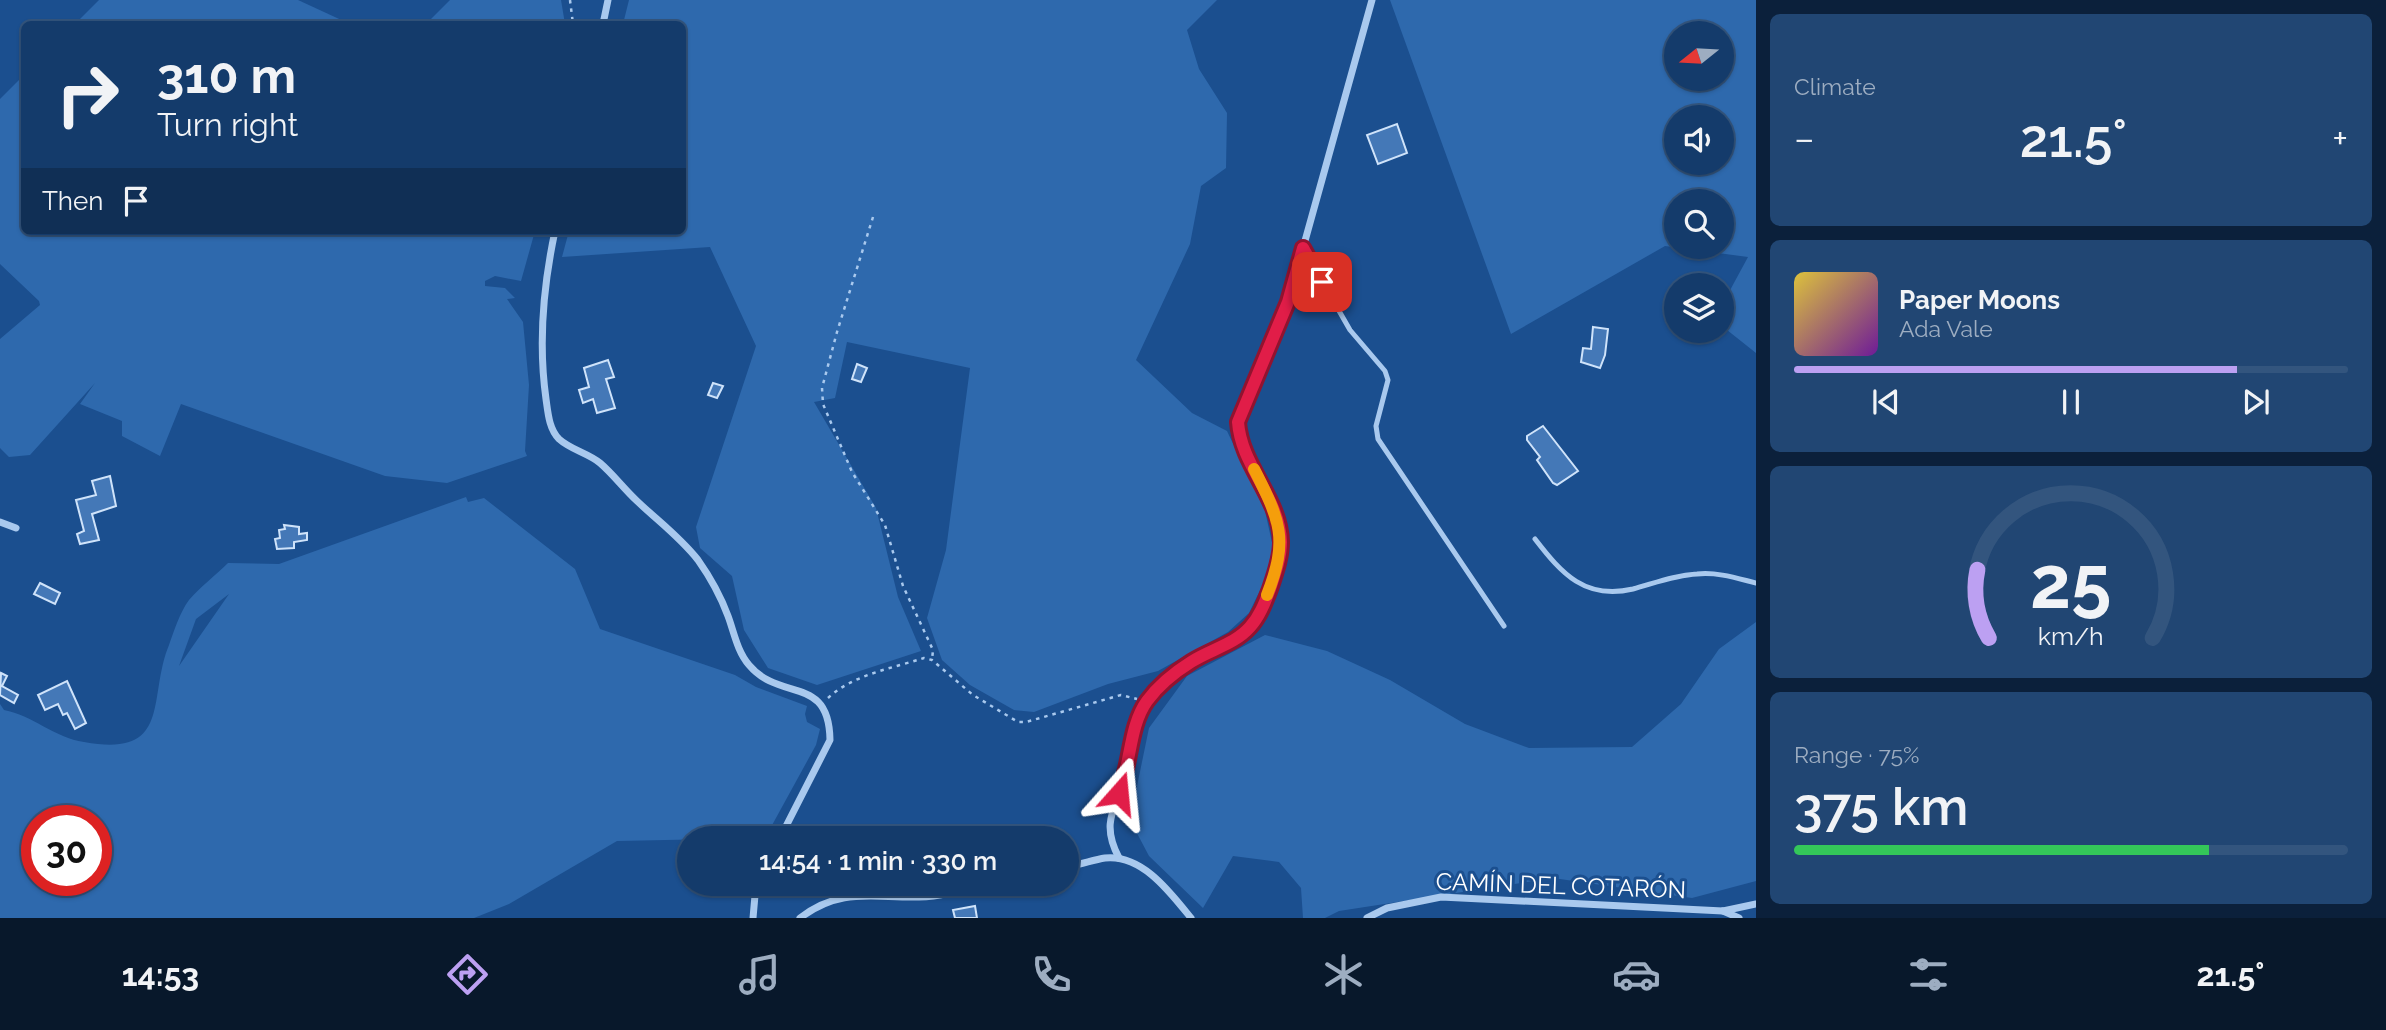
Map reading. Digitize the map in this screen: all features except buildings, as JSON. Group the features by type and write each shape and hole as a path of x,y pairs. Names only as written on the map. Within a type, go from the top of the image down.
{"street":[{"path":"604,21 608,0"},
{"path":"1119,858 1108,824 1126,775 1140,714 1158,688 1191,662 1242,635 1252,625 1263,607 1279,561 1280,532 1268,497 1241,443 1238,422 1288,302 1373,0"},
{"path":"554,235 540,338 551,426 558,438 599,462 678,537 699,561 715,588 738,647 749,664 766,679 785,688 811,695 822,704 830,725 830,740 786,826"},
{"path":"0,523 16,528"},
{"path":"1079,864 1119,858 1136,862 1172,895 1191,918"},
{"path":"753,918 755,896"},
{"path":"800,918 821,904 841,897 929,896"},
{"name":"CAMÍN DEL COTARÓN","path":"1367,918 1387,908 1441,897 1723,911 1756,904"},
{"path":"1723,911 1739,918"}],"lane":[{"path":"1303,248 1350,331 1385,371 1388,380 1376,426 1378,439 1504,626"},
{"path":"1535,539 1564,573 1597,592 1630,590 1698,573 1721,574 1756,583"}],"path":[{"path":"570,0 573,21"},
{"path":"873,217 822,388 823,404 852,472 885,525 903,586 931,643 932,660"},
{"path":"822,704 835,692 864,677 924,658 932,660 973,695 1018,722 1121,695 1147,702"}],"shaded area":[{"path":"99,0 298,0 344,21 78,21"},
{"path":"450,0 561,0 564,21 429,21"},
{"path":"629,0 1217,0 1187,30 1199,69 1227,113 1226,168 1201,186 1190,244 1136,360 1192,413 1227,431 1265,511 1273,547 1265,580 1249,613 1228,632 1158,671 1108,684 1034,712 1014,710 970,685 942,660 927,618 946,550 970,368 847,342 835,398 814,402 876,508 898,597 921,651 817,685 768,668 744,630 732,576 700,548 696,527 756,346 710,247 562,257 568,235 686,235 686,21 624,21"},
{"path":"1390,0 1756,0 1756,353 1734,336 1734,283 1748,257 1734,255 1734,189 1664,189 1664,247 1511,334"},
{"path":"21,78 21,235 534,235 521,281 495,276 485,281 485,286 505,288 515,298 507,299 523,322 529,385 525,451 527,456 447,483 385,476 181,404 160,456 122,436 122,421 80,404 95,383 30,455 9,457 0,448 0,339 40,305 0,264 0,99"},
{"path":"466,497 468,502 484,498 575,569 600,629 735,675 756,687 807,706 807,722 820,729 816,745 772,826 677,826 677,840 617,841 509,904 474,918 0,918 0,704 4,710 73,740 112,745 132,741 144,732 152,719 163,665 183,610 198,590 228,563 279,564","holes":["229,594 179,666 196,619"]},
{"path":"1756,622 1756,881 1692,898 1553,878 1339,911 1325,918 1303,918 1301,888 1279,862 1233,856 1203,908 1149,856 1130,820 1149,728 1187,676 1265,635 1327,651 1390,680 1465,724 1529,748 1632,747 1681,704 1719,649"}],"slow traffic":[{"path":"1254,469 1268,497 1280,532 1279,561 1267,595"}],"route":[{"path":"1119,793 1126,775 1140,714 1147,702 1158,688 1191,662 1242,635 1263,607 1279,561 1280,532 1268,497 1241,443 1238,422 1288,302 1303,248 1322,282"}]}
